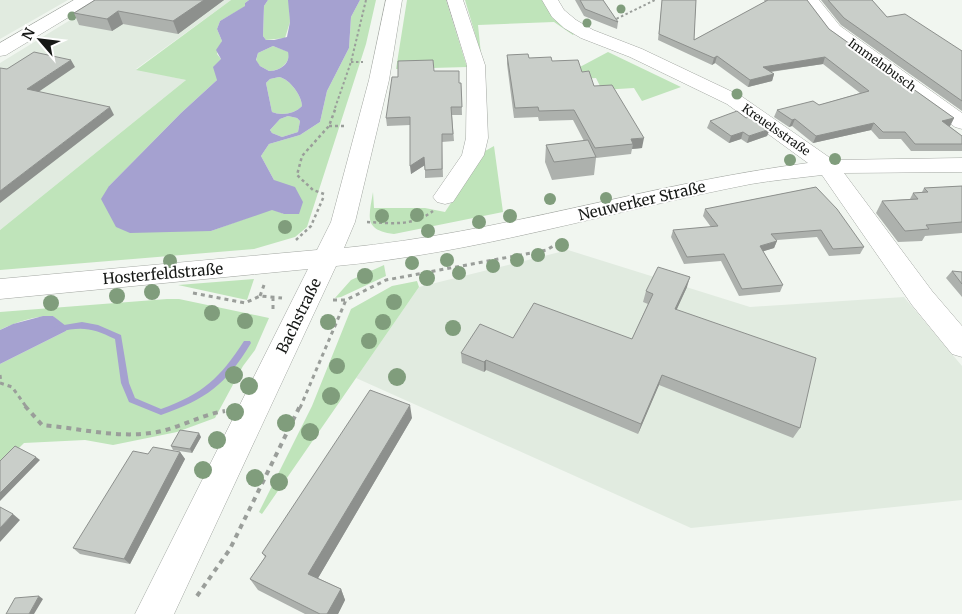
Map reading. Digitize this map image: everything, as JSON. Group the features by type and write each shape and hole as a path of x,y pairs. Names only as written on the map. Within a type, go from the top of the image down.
{"street":[{"path":"0,51 86,0"},
{"name":"Bachstraße","path":"154,614 343,222 373,108 394,0"},
{"path":"444,197 473,154 477,138 476,65 455,0"},
{"name":"Kreuelsstraße","path":"550,0 558,13 570,24 587,34 636,54 734,100 828,167 922,298 962,346"},
{"name":"Immelnbusch","path":"810,0 834,30 962,123"},
{"name":"Neuwerker Straße","path":"326,260 394,252 522,228 752,177 828,167 962,165"},
{"name":"Hosterfeldstraße","path":"0,289 326,260"}],"path":[{"path":"324,194 313,190 297,175 302,156 330,126 353,62 366,0"},
{"path":"587,34 654,0"},
{"path":"330,126 347,126 344,135"},
{"path":"260,296 278,246 293,242 308,232 315,221 327,186"},
{"path":"343,222 402,222 420,220 433,211 444,197"},
{"path":"188,292 245,303 260,296 307,300 346,300 386,280 547,250 572,235"},
{"path":"196,598 230,549 248,514 292,426 346,300"},
{"path":"0,375 0,383 12,387 25,406 42,425 120,434 152,433 215,412 227,410"}],"shaded area":[{"path":"0,0 68,0 0,39"},
{"path":"103,0 231,0 136,69 186,80 0,230 0,63"},
{"path":"249,0 268,0 264,6 263,36 266,40 274,40 287,37 290,22 288,0 360,0 351,17 349,48 327,91 320,122 300,135 269,144 261,156 274,180 295,187 303,202 299,214 284,214 272,210 211,231 130,233 116,227 101,199 109,186 181,113 217,80 213,67 221,59 216,50 222,41 217,29 220,21 245,6 245,3","holes":["273,46 288,52 288,60 277,70 269,71 260,66 256,60 258,53","279,77 291,84 298,93 302,106 288,114 272,112 266,83 270,79","288,116 297,118 300,121 298,132 282,137 272,133 270,130 280,119"]},
{"path":"568,250 750,307 904,297 962,366 962,500 691,528 356,378 419,287"},
{"path":"43,316 53,316 66,326 66,331 0,364 0,330 13,324"}],"green space":[{"path":"231,0 249,0 245,3 246,6 220,21 217,29 222,41 217,54 221,59 217,80 181,113 109,186 211,231 272,209 284,214 274,180 261,156 269,144 300,135 320,122 327,91 349,48 351,17 360,0 376,0 366,44 307,227 295,237 254,249 0,270 0,230 186,80 136,70"},
{"path":"268,0 289,0 290,22 285,38 266,40 263,36 264,6"},
{"path":"407,0 446,0 467,67 396,69"},
{"path":"465,0 544,0 577,31 573,35 554,22 478,25 481,54"},
{"path":"273,46 289,52 289,56 283,66 269,71 260,66 256,61 258,53"},
{"path":"608,52 681,87 642,101 634,88 602,90 596,78 583,79 578,68"},
{"path":"279,77 295,88 300,98 302,106 296,111 284,114 272,112 266,83 270,79"},
{"path":"288,116 297,118 300,121 298,132 282,137 272,133 270,130 280,119"},
{"path":"494,146 503,212 394,234 384,232 373,226 370,221 370,209 373,192 374,208 425,208 445,212 470,174 478,155"},
{"path":"384,265 386,276 335,298 351,280"},
{"path":"254,279 247,300 178,285"},
{"path":"417,281 419,287 262,514 259,512 312,406 351,309 392,286"},
{"path":"179,299 269,318 255,350 243,366 215,418 177,432 113,445 85,440 24,443 0,467 0,364 66,331 53,316 26,320 0,330 0,312"}],"building":[{"path":"95,0 204,0 173,21 118,11 107,19 74,13"},
{"path":"580,0 603,0 618,22 585,9"},
{"path":"662,0 696,0 694,40 768,0 807,0 829,29 954,118 942,121 962,136 962,144 915,144 905,132 883,132 874,123 816,136 795,119 792,120 777,110 813,101 819,105 869,91 825,57 763,67 774,74 750,80 717,56 714,58 659,34"},
{"path":"828,0 872,0 887,17 905,14 962,51 962,101 844,18"},
{"path":"34,52 71,60 27,89 110,107 0,191 0,68 7,69"},
{"path":"528,54 529,58 551,57 552,61 578,60 582,72 589,71 594,86 612,85 644,138 631,139 633,144 595,148 574,110 539,111 538,107 515,108 507,55"},
{"path":"433,60 434,71 459,71 462,107 451,107 453,134 442,134 442,169 425,170 424,157 410,166 410,117 386,118 392,77 398,77 398,61"},
{"path":"737,111 746,118 752,116 770,129 749,136 743,132 731,136 710,121"},
{"path":"588,140 596,157 554,162 546,145"},
{"path":"962,186 962,222 926,225 929,229 905,231 882,201 918,199 913,193 928,192 924,188"},
{"path":"816,187 837,209 864,247 833,249 821,230 771,234 777,241 760,246 783,285 742,289 724,254 687,257 673,230 718,226 705,209"},
{"path":"658,267 690,277 675,309 816,358 800,428 662,375 641,424 486,360 484,362 461,353 480,324 513,338 534,303 632,339 653,294 646,291"},
{"path":"952,271 962,272 962,284"},
{"path":"370,390 410,405 308,574 341,589 327,614 320,614 250,579 266,556 262,553"},
{"path":"180,430 199,433 190,449 171,446"},
{"path":"15,446 36,457 0,493 0,461"},
{"path":"153,447 180,452 124,559 73,548 133,451 148,454"},
{"path":"0,507 13,514 0,528"},
{"path":"39,596 29,614 6,614 15,598"}],"waterway":[{"path":"58,329 82,325 102,329 118,337 125,383 132,400 161,412 190,401 212,387 229,369 247,343"}]}
